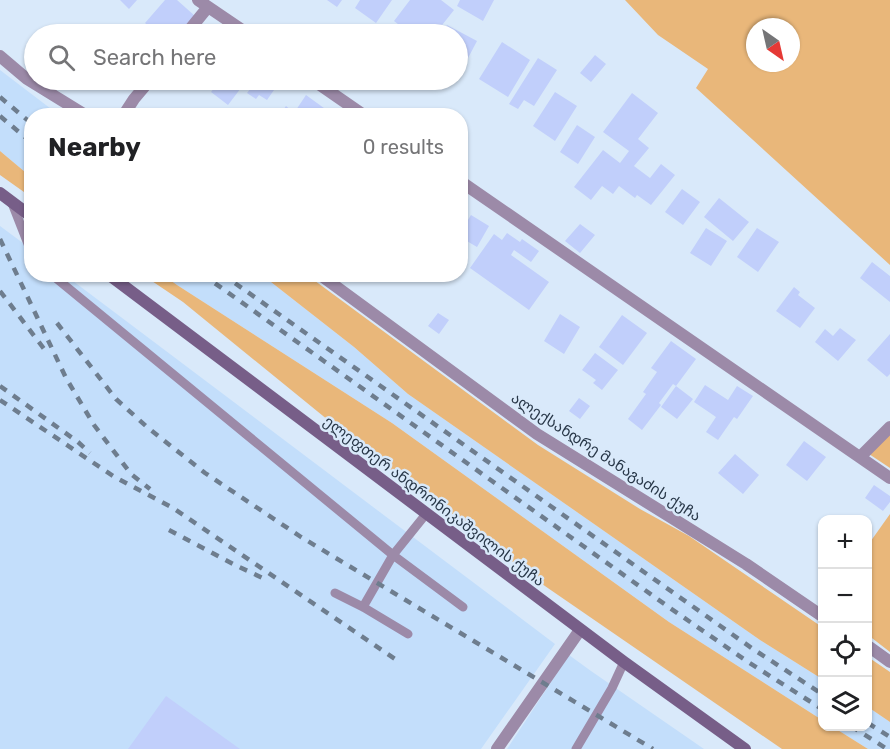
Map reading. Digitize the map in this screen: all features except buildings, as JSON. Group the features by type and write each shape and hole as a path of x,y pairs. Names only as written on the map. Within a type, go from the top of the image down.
{"main road":[{"path":"0,194 24,211"},
{"name":"ელეფთერ ანდრონიკაშვილის ქუჩა","path":"119,282 580,630 745,749"}],"street":[{"path":"192,24 203,4 233,24"},
{"path":"0,56 24,76"},
{"path":"45,90 74,108"},
{"path":"128,108 142,90"},
{"path":"327,90 353,108"},
{"path":"468,187 890,478"},
{"name":"ალექსანდრე მანაგაძის ქუჩა","path":"330,282 537,434 746,564 818,613"},
{"path":"860,457 890,427"},
{"path":"497,749 580,630"},
{"path":"872,649 890,662"}],"lane":[{"path":"12,202 24,233"},
{"path":"61,282 393,555 463,607"},
{"path":"363,607 393,555 426,514"},
{"path":"335,593 408,634"},
{"path":"576,749 612,688 624,662"}],"shaded area":[{"path":"625,0 890,0 890,265 696,88 708,69 658,35"},
{"path":"0,70 50,108 24,108 24,171 0,151"},
{"path":"0,151 24,171 24,192 0,175"},
{"path":"0,226 24,244 24,282 74,282 555,644 481,749 0,749"},
{"path":"153,282 173,282 392,423 669,622 818,717 818,731 839,731 868,749 782,749 542,584 371,455 183,302"},
{"path":"173,282 271,282 354,347 408,394 760,640 818,676 818,717 669,622 392,423"},
{"path":"271,282 317,282 538,445 640,509 689,536 818,624 818,676 760,640 408,394 354,347"},
{"path":"890,423 890,468 863,450"},
{"path":"890,514 890,652 872,638 872,539"},
{"path":"569,655 591,671 704,749 507,749"},
{"path":"872,660 890,672 890,722 872,710"},
{"path":"872,710 890,722 890,749 868,749 839,731 872,731"}],"railway":[{"path":"0,97 24,117"},
{"path":"0,116 24,136"},
{"path":"0,239 66,378 94,425 131,474 150,489"},
{"path":"213,282 670,608 818,706"},
{"path":"233,282 753,649 818,691"},
{"path":"0,291 48,354"},
{"path":"57,323 116,399 205,473 301,537 653,749"},
{"path":"0,386 90,453"},
{"path":"0,400 113,476 173,508 398,661"},
{"path":"169,530 267,580"},
{"path":"872,726 890,737"},
{"path":"859,731 887,749"}]}
